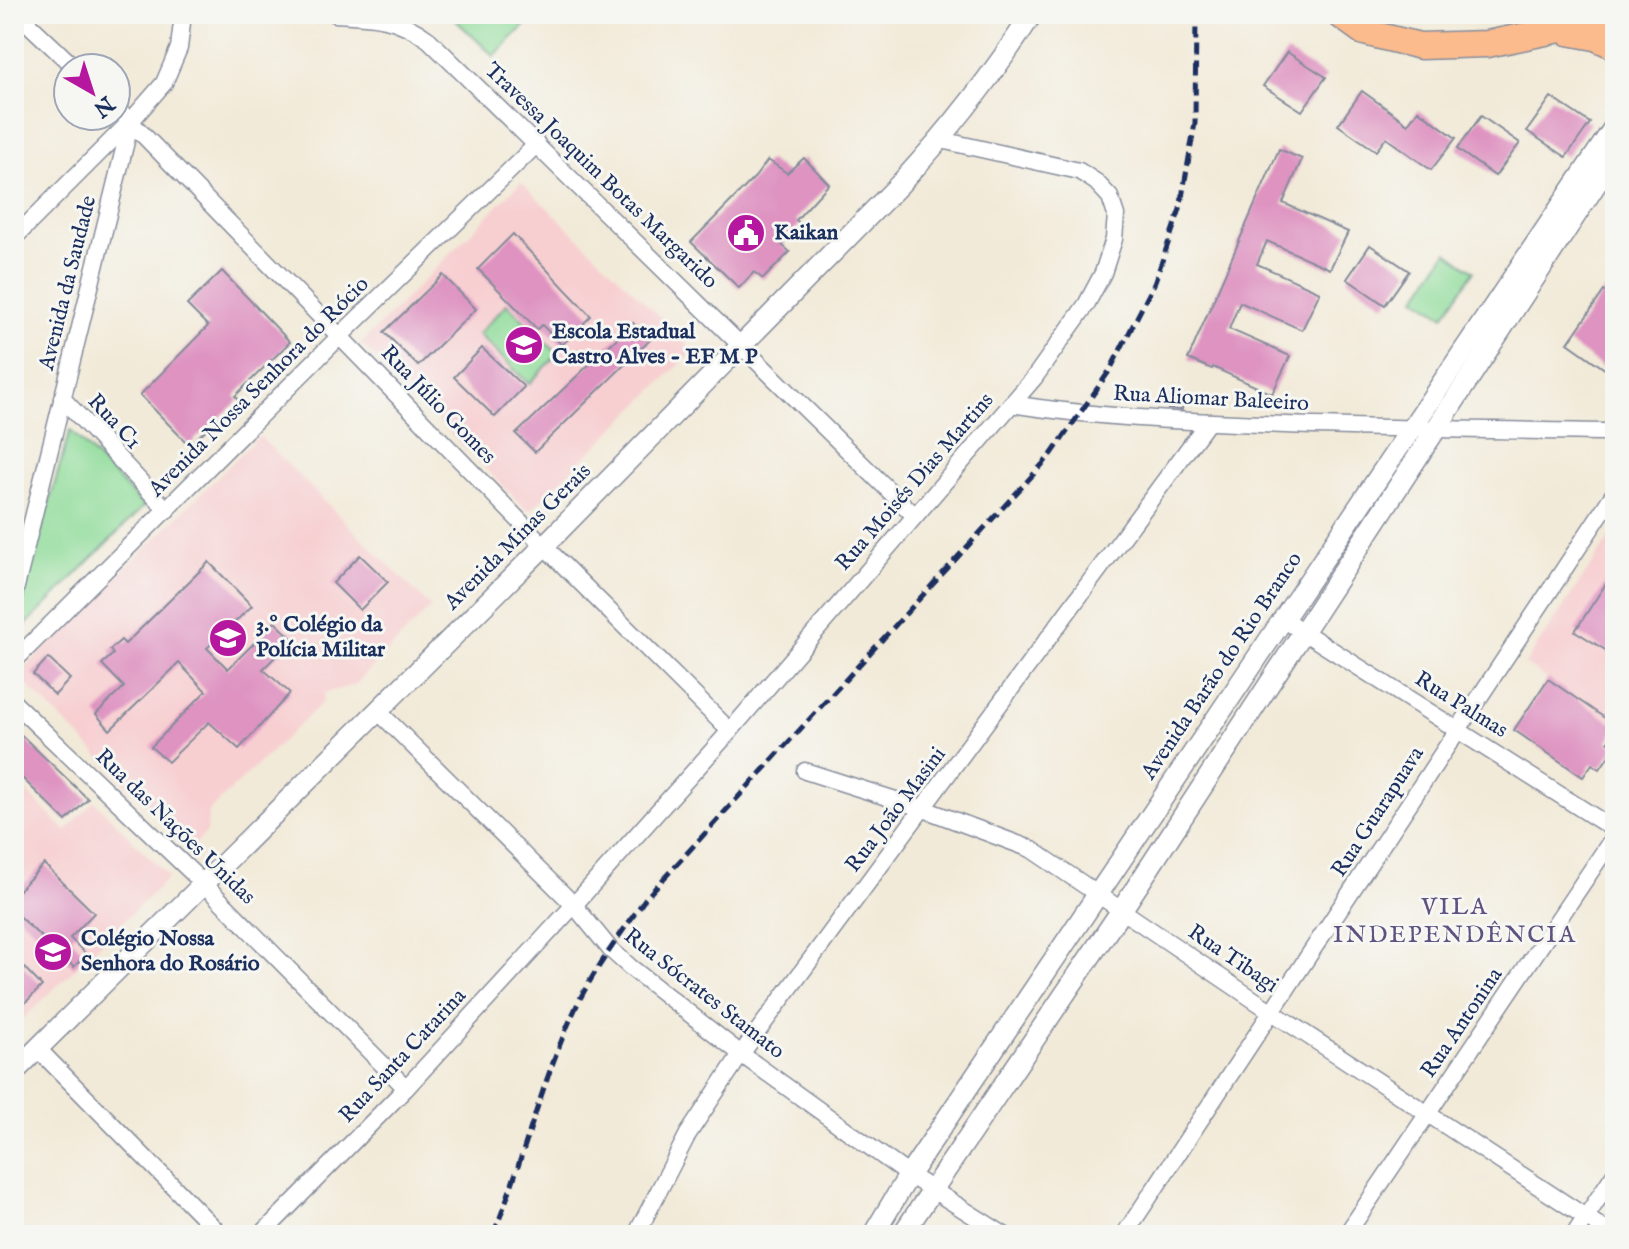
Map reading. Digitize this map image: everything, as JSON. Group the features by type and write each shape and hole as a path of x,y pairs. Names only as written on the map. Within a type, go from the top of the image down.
{"main road":[{"path":"1339,14 1364,32 1420,46 1487,44 1615,18"},
{"path":"1561,30 1595,37 1615,46"}],"street":[{"path":"18,14 58,52"},
{"path":"132,120 164,83 179,48 183,14"},
{"name":"Travessa Joaquim Botas Margarido","path":"335,14 378,17 410,26 450,59 915,516"},
{"name":"Avenida Minas Gerais","path":"14,1072 544,546 941,140 1001,64 1032,14"},
{"name":"Rua Júlio Gomes","path":"132,122 544,546 730,731"},
{"name":"Avenida Barão do Rio Branco","path":"873,1235 909,1175 1409,430 1504,307 1608,161 1615,126"},
{"path":"14,238 120,132"},
{"name":"Avenida da Saudade","path":"14,595 128,132"},
{"name":"Rua Moisés Dias Martins","path":"574,905 730,731 1034,378 1086,305 1107,262 1114,239 1116,215 1110,197 1096,182 1079,171 941,140"},
{"name":"Avenida Nossa Senhora do Rócio","path":"14,661 537,144"},
{"name":"Avenida Barão do Rio Branco","path":"902,1235 1121,911 1437,429 1504,307"},
{"name":"Rua C1","path":"62,398 167,510"},
{"name":"Rua Aliomar Baleeiro","path":"1011,404 1078,415 1208,422 1409,430 1615,432"},
{"name":"Rua João Masini","path":"636,1235 688,1134 741,1054 1208,422"},
{"name":"Rua Guarapuava","path":"1124,1235 1615,492"},
{"name":"Rua Palmas","path":"1283,619 1615,832"},
{"name":"Rua das Nações Unidas","path":"14,703 204,884 406,1088"},
{"name":"Rua Sócrates Stamato","path":"378,711 574,905 610,949 741,1054 909,1175 1004,1235"},
{"name":"Rua Tibagi","path":"805,771 924,809 1031,849 1272,1012 1613,1235"},
{"name":"Rua Antonina","path":"1346,1235 1615,832"},
{"name":"Rua Santa Catarina","path":"261,1235 406,1088 574,905"},
{"path":"38,1049 221,1235"},
{"path":"1574,1235 1615,1173"}],"shaded area":[{"name":"Escola Estadual Castro Alves - EF M P","path":"521,182 685,341 690,354 532,509 526,509 361,344"},
{"name":"3.º Colégio da Polícia Militar","path":"259,436 431,607 355,685 324,693 324,701 208,812 207,832 195,844 185,842 24,682 24,669"},
{"path":"1615,530 1615,726 1525,664"},
{"name":"Colégio Nossa Senhora do Rosário","path":"14,780 66,831 94,801 169,877 14,1028"}],"green space":[{"path":"449,14 536,14 494,56"},
{"path":"1447,252 1474,271 1444,316 1416,298"},
{"path":"507,304 558,354 529,384 478,334"},
{"path":"70,430 144,506 14,637 14,627"}],"building":[{"path":"1287,52 1326,77 1302,111 1263,86"},
{"path":"1362,91 1408,124 1418,110 1456,138 1431,170 1386,138 1376,151 1338,125"},
{"path":"1551,97 1590,123 1566,157 1527,131"},
{"path":"1481,116 1520,143 1495,176 1457,149"},
{"path":"1279,149 1302,159 1283,203 1348,232 1330,269 1267,241 1257,264 1320,292 1302,330 1240,302 1229,329 1290,356 1272,394 1188,359"},
{"name":"Kaikan","path":"804,158 829,184 796,220 800,224 782,245 790,252 763,279 754,272 739,288 691,242 768,160 787,173"},
{"path":"513,234 591,316 562,345 542,325 537,329 478,269"},
{"path":"1370,245 1409,271 1385,305 1347,279"},
{"path":"222,271 290,342 235,396 239,400 189,445 140,395 208,326 187,305"},
{"path":"443,275 476,309 418,366 384,332"},
{"path":"1604,291 1615,299 1615,364 1609,372 1568,343"},
{"path":"633,323 650,340 535,452 516,434"},
{"path":"482,348 524,387 495,417 454,377"},
{"path":"1171,396 1184,398 1182,410 1168,409"},
{"path":"360,555 388,582 360,610 333,583"},
{"path":"209,562 252,606 207,648 228,669 275,622 293,639 263,669 290,693 239,749 209,722 168,762 151,747 206,691 179,663 110,730 96,714 124,687 102,664 113,654 110,650 121,640 125,644"},
{"path":"1615,573 1615,656 1575,631"},
{"path":"48,658 70,679 55,695 33,674"},
{"path":"1548,679 1615,725 1608,741 1615,747 1600,769 1592,764 1583,777 1514,730"},
{"path":"14,728 88,799 66,821 14,770"},
{"path":"44,864 94,913 70,938 86,954 74,967 14,912 14,895"},
{"path":"14,957 42,986 14,1014"}],"railway":[{"path":"493,1235 545,1085 581,997 645,899 1051,455 1110,370 1154,284 1180,209 1195,123 1196,14"}],"place":[{"name":"Kaikan","path":"746,233"},
{"name":"Escola Estadual Castro Alves - EF M P","path":"524,345"},
{"name":"3.º Colégio da Polícia Militar","path":"228,638"},
{"name":"Colégio Nossa Senhora do Rosário","path":"53,952"}],"district":[{"name":"VILA INDEPENDÊNCIA","path":"1455,921"}]}
